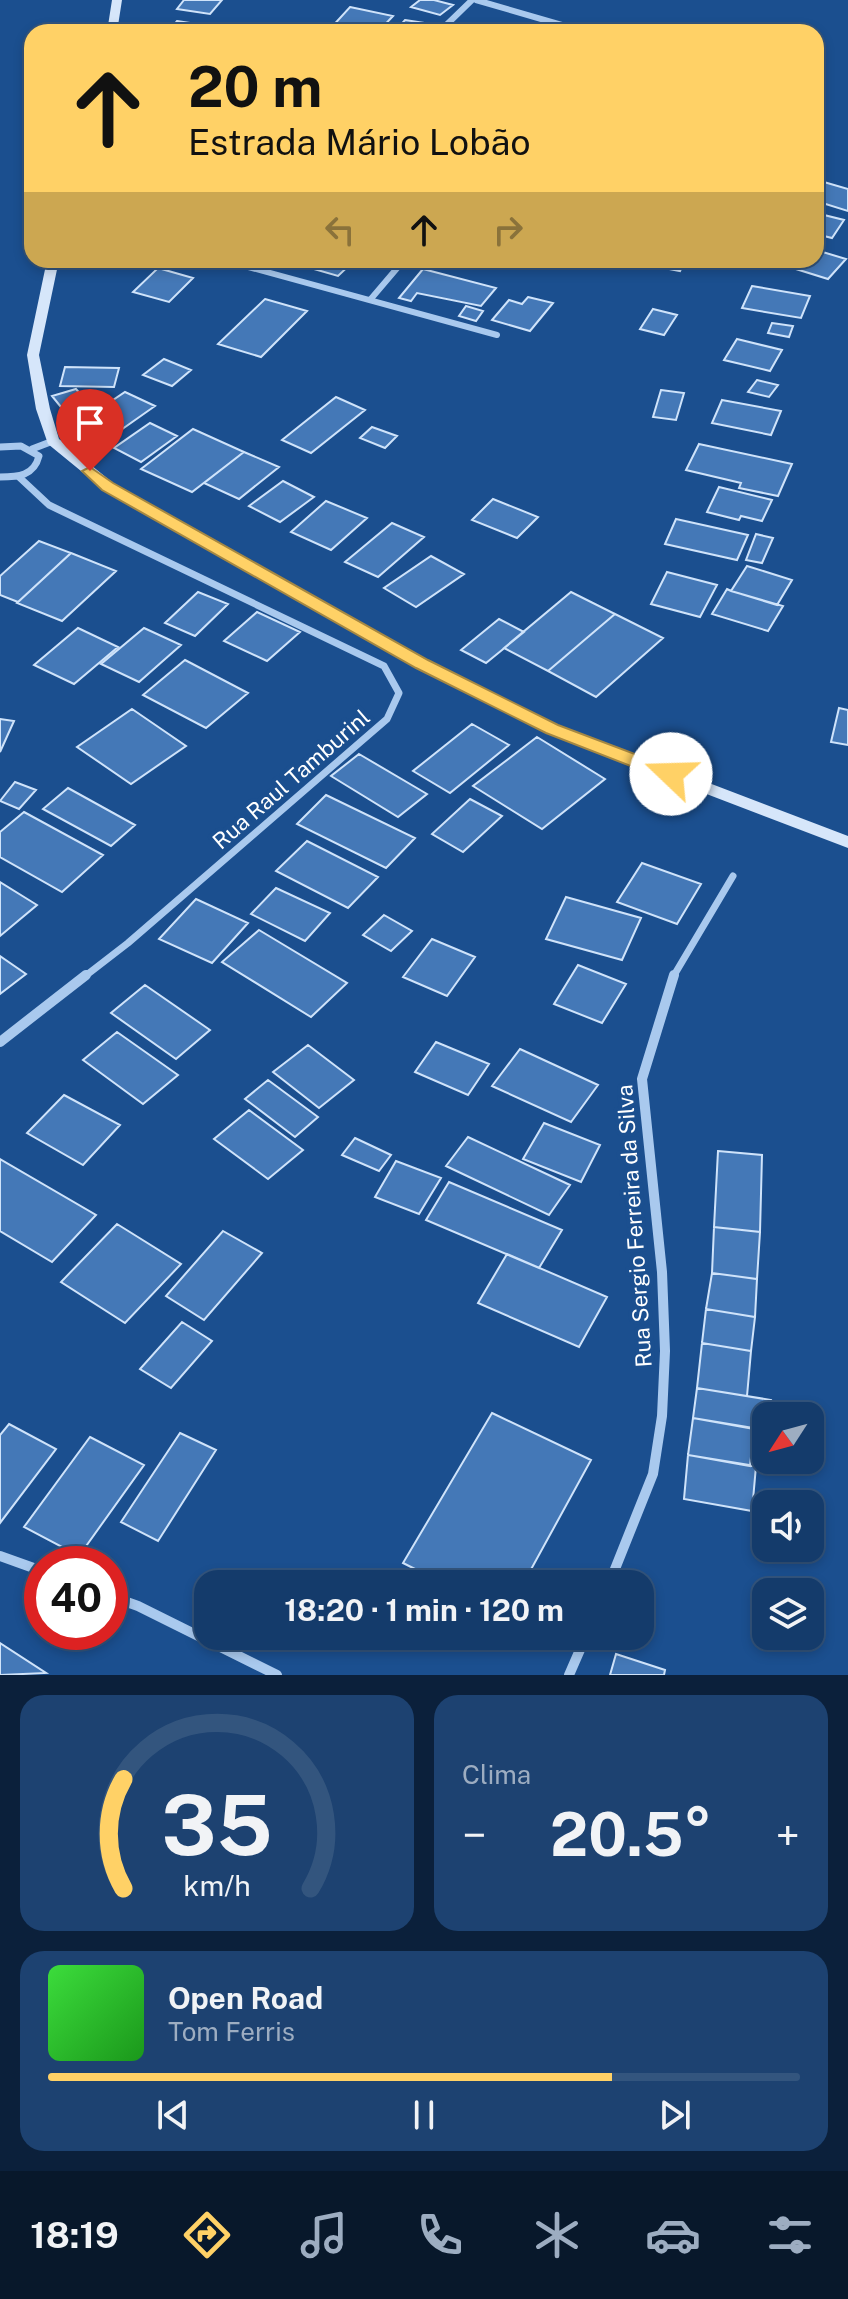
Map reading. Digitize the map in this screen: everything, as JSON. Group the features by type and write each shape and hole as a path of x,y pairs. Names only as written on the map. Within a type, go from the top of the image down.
{"street":[{"path":"113,24 117,0"},
{"path":"448,24 474,0 558,24"},
{"path":"51,268 33,355 43,409 53,441 121,494 422,664 552,729 848,842"},
{"path":"252,268 497,335"},
{"path":"370,300 397,268"},
{"path":"32,449 53,441"},
{"path":"0,447 20,445 32,449 39,456 38,464 19,477 0,479"},
{"name":"Rua Raul Tamburinl","path":"0,1042 128,943 387,719 399,693 384,666 49,505 19,477"},
{"name":"Rua Sergio Ferreira da Silva","path":"615,1570 653,1474 662,1416 665,1351 662,1272 642,1079 674,974 733,876"},
{"path":"0,1556 24,1565"},
{"path":"128,1602 277,1675"},
{"path":"569,1675 580,1650"}],"building":[{"path":"184,0 222,0 210,14 177,9"},
{"path":"420,0 453,5 440,15 411,7"},
{"path":"350,7 393,16 386,24 335,24"},
{"path":"405,20 431,24 401,24"},
{"path":"824,182 848,189 848,211 824,204"},
{"path":"824,215 844,220 832,238 824,236"},
{"path":"824,252 846,259 828,279 793,268 824,268"},
{"path":"158,268 193,278 169,302 133,292"},
{"path":"310,268 346,268 338,276"},
{"path":"423,269 496,288 481,306 417,293 411,301 399,298"},
{"path":"752,286 810,296 801,318 742,308"},
{"path":"528,297 553,303 530,331 492,320 509,300 522,304"},
{"path":"265,299 307,311 261,357 218,344"},
{"path":"466,306 483,311 476,321 459,316"},
{"path":"653,309 677,315 664,335 640,329"},
{"path":"772,323 793,326 789,337 768,333"},
{"path":"737,339 782,350 770,371 724,360"},
{"path":"164,359 191,370 172,386 143,375"},
{"path":"65,367 119,368 114,387 60,386"},
{"path":"757,380 778,385 769,397 748,392"},
{"path":"76,389 90,405 65,412 52,396"},
{"path":"661,390 684,393 676,420 653,417"},
{"path":"125,392 155,406 98,446 67,431"},
{"path":"336,397 365,410 311,453 282,440"},
{"path":"722,400 781,411 771,435 712,423"},
{"path":"150,423 177,436 141,462 114,448"},
{"path":"372,427 397,436 385,448 360,438"},
{"path":"193,429 244,452 192,492 141,469"},
{"path":"699,444 792,464 778,496 739,488 741,483 686,470"},
{"path":"244,452 279,467 239,499 204,483"},
{"path":"283,481 314,497 280,522 249,506"},
{"path":"719,487 772,500 762,521 741,516 739,520 707,512"},
{"path":"493,499 538,517 517,538 472,520"},
{"path":"326,501 367,518 331,550 291,532"},
{"path":"676,519 748,535 737,560 665,544"},
{"path":"392,523 424,537 378,577 345,562"},
{"path":"756,534 773,538 762,563 746,560"},
{"path":"39,541 71,553 18,602 0,595 0,576"},
{"path":"71,553 116,571 62,621 17,603"},
{"path":"431,556 464,574 416,607 384,588"},
{"path":"747,566 792,580 777,605 731,591"},
{"path":"667,572 717,585 700,617 651,604"},
{"path":"727,589 783,606 768,631 712,614"},
{"path":"198,592 228,604 195,636 165,623"},
{"path":"571,592 615,614 548,671 504,648"},
{"path":"257,612 300,632 267,661 224,641"},
{"path":"615,614 663,638 596,697 548,671"},
{"path":"499,619 524,632 486,663 461,650"},
{"path":"78,628 118,647 74,684 34,665"},
{"path":"144,628 181,645 139,682 101,664"},
{"path":"185,660 248,693 206,728 143,695"},
{"path":"839,708 848,710 848,745 831,742"},
{"path":"132,709 186,746 131,784 77,747"},
{"path":"0,719 14,721 0,752"},
{"path":"472,724 509,745 450,793 413,771"},
{"path":"537,737 605,779 542,829 473,786"},
{"path":"359,754 427,794 398,817 331,776"},
{"path":"15,782 36,790 19,809 0,801"},
{"path":"68,788 135,825 111,846 43,809"},
{"path":"326,795 415,838 386,868 297,824"},
{"path":"470,799 502,816 463,852 432,834"},
{"path":"24,812 103,855 62,892 0,857 0,832"},
{"path":"307,841 378,877 348,908 276,871"},
{"path":"642,863 701,884 677,924 617,902"},
{"path":"0,882 37,905 0,936"},
{"path":"276,888 330,913 305,941 251,914"},
{"path":"566,897 641,918 622,960 546,939"},
{"path":"196,899 248,923 212,963 159,939"},
{"path":"384,915 412,931 391,951 363,935"},
{"path":"259,930 347,983 311,1017 222,962"},
{"path":"432,939 475,957 447,996 403,977"},
{"path":"0,956 26,974 0,994"},
{"path":"578,965 626,984 602,1023 554,1004"},
{"path":"145,985 210,1030 176,1059 111,1013"},
{"path":"117,1032 178,1075 143,1104 83,1060"},
{"path":"436,1042 489,1064 468,1095 415,1072"},
{"path":"308,1045 354,1080 319,1108 273,1072"},
{"path":"520,1049 598,1085 571,1122 492,1086"},
{"path":"268,1080 318,1117 295,1137 245,1099"},
{"path":"64,1095 120,1125 83,1165 27,1133"},
{"path":"249,1110 303,1150 268,1179 214,1139"},
{"path":"544,1123 600,1145 581,1182 523,1159"},
{"path":"468,1137 570,1185 549,1215 446,1166"},
{"path":"355,1138 391,1155 379,1171 342,1155"},
{"path":"718,1151 762,1155 760,1232 714,1227"},
{"path":"0,1159 96,1215 52,1262 0,1231"},
{"path":"396,1161 441,1178 419,1214 375,1197"},
{"path":"449,1182 562,1230 539,1268 426,1220"},
{"path":"117,1224 181,1264 125,1323 61,1282"},
{"path":"714,1227 760,1232 757,1279 712,1273"},
{"path":"223,1231 262,1253 204,1320 166,1296"},
{"path":"507,1254 607,1297 579,1347 478,1303"},
{"path":"712,1273 757,1279 755,1317 706,1309"},
{"path":"706,1309 755,1317 751,1351 702,1343"},
{"path":"182,1322 212,1341 171,1388 140,1369"},
{"path":"702,1343 751,1351 747,1396 697,1388"},
{"path":"697,1388 771,1400 752,1402 752,1428 693,1418"},
{"path":"492,1413 591,1460 531,1570 417,1570 403,1563"},
{"path":"693,1418 752,1429 750,1466 688,1455"},
{"path":"9,1424 56,1449 0,1523 0,1435"},
{"path":"180,1433 216,1450 158,1541 121,1522"},
{"path":"90,1437 144,1465 86,1546 60,1546 24,1527"},
{"path":"688,1455 752,1465 752,1474 755,1474 752,1511 684,1499"},
{"path":"0,1643 46,1673 0,1675"},
{"path":"616,1654 665,1670 664,1675 610,1675"}],"route":[{"path":"90,471 108,486 422,664 552,729 671,774"}]}
